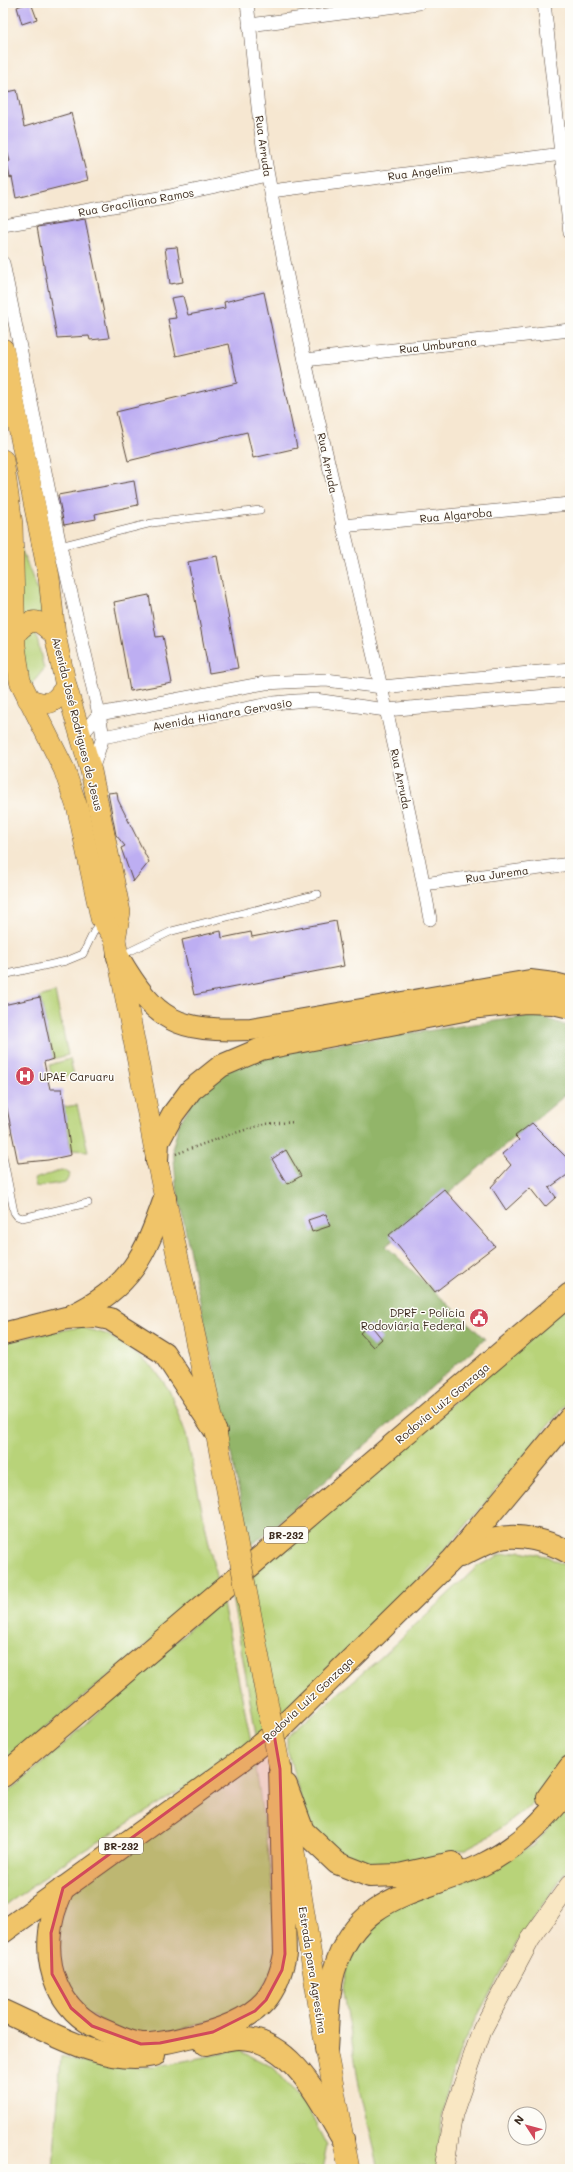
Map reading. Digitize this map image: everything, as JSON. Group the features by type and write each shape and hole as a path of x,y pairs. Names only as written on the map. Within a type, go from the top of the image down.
{"highway":[{"path":"116,948 136,987 166,1016 184,1026 215,1031 252,1030 530,981 570,988"},
{"path":"157,1161 158,1142 173,1114 191,1090 221,1066 261,1049 478,1007 525,1002 553,1003 570,1007"},
{"path":"66,1318 96,1304 123,1281 139,1262 150,1241 165,1198"},
{"name":"Rodovia Luiz Gonzaga","path":"3,1776 570,1294"},
{"path":"3,1334 66,1318 96,1316 110,1319 164,1354 216,1432"},
{"name":"Rodovia Luiz Gonzaga","path":"3,1932 240,1761 282,1727 453,1559 570,1418"},
{"path":"453,1559 497,1539 516,1536 557,1545 570,1553"},
{"path":"280,1769 303,1831 337,1863 370,1876 399,1875 427,1870 463,1859 488,1848 534,1813 570,1767"},
{"path":"63,1888 53,1917 49,1953 52,1974 71,2008 92,2026 141,2044 160,2043 213,2032 255,2011 266,2000 274,1986 282,1970 285,1954 280,1769"},
{"path":"326,2049 334,1971 347,1943 364,1918 393,1898 482,1865 515,1846 552,1812 570,1788"},
{"path":"3,2011 84,2048 115,2055 150,2056 238,2038 260,2042 272,2047 308,2082 343,2139"}],"main road":[{"name":"Avenida José Rodrigues de Jesus","path":"3,349 49,577 55,635 66,686 91,771 120,912 116,948"},
{"name":"Avenida José Rodrigues de Jesus","path":"3,460 16,633 15,646 18,670 28,699 64,769 76,803 101,918 116,948"},
{"path":"16,633 25,624 34,620 43,623 55,635"},
{"path":"28,699 41,705 51,703 60,696 66,686"},
{"name":"Estrada para Agrestina","path":"116,948 157,1161 216,1432 280,1769 326,2049 349,2169"}],"street":[{"name":"Rua Arruda","path":"247,3 267,175 305,360 342,526 382,687 424,884 430,919"},
{"path":"250,25 419,3"},
{"path":"544,3 566,153 570,233"},
{"name":"Rua Angelim","path":"271,191 566,153"},
{"name":"Rua Graciliano Ramos","path":"3,225 165,197 267,175"},
{"path":"3,263 60,546 99,714 102,737 91,771"},
{"name":"Rua Umburana","path":"305,360 570,330"},
{"name":"Rua Algaroba","path":"342,526 570,504"},
{"name":"Avenida Hianara Gervasio","path":"99,714 265,683 326,680 382,687 570,669"},
{"name":"Avenida Hianara Gervasio","path":"102,737 274,703 315,700 386,710 570,694"},
{"path":"80,737 99,714"},
{"name":"Rua Jurema","path":"424,884 570,864"},
{"path":"444,2169 453,2114 482,2030 530,1940 570,1884"}],"lane":[{"path":"49,577 60,546 152,523 260,510"},
{"path":"116,948 172,931 318,894"},
{"path":"3,975 66,961 83,954 101,918"},
{"path":"3,1156 14,1212 17,1216 22,1218 88,1203"}],"path":[{"path":"157,1161 225,1136 265,1124 295,1122"}],"highlighted area":[{"path":"274,1734 280,1769 285,1954 282,1970 266,2000 255,2011 213,2032 160,2043 141,2044 92,2026 71,2008 52,1974 51,1933 63,1888"}],"green space":[{"path":"3,455 19,543 55,635 33,621 44,669 31,685 10,682 3,666 3,613 7,609 3,601"},
{"path":"55,992 68,1055 53,1059 40,997"},
{"path":"537,1015 570,1027 570,1091 386,1246 485,1339 250,1547 176,1184 173,1146 179,1124 199,1091 229,1067 267,1054"},
{"path":"70,1059 74,1075 52,1078 49,1065"},
{"path":"77,1105 88,1151 71,1150 64,1107"},
{"path":"63,1170 70,1174 66,1182 36,1187 34,1179"},
{"path":"570,1303 570,1399 487,1501 416,1584 257,1740 231,1591"},
{"path":"80,1327 106,1334 126,1346 155,1370 169,1390 186,1434 218,1586 3,1763 3,1342"},
{"path":"521,1551 546,1556 570,1568 570,1755 532,1804 490,1836 465,1849 429,1859 368,1868 337,1855 309,1828 287,1749 287,1737 379,1659 478,1566 500,1555"},
{"path":"222,1599 252,1746 67,1861 3,1907 3,1797 62,1746"},
{"path":"254,1754 282,1953 253,2008 141,2041 72,2006 52,1953 67,1892"},
{"path":"570,1802 570,1866 522,1933 462,2045 444,2098 437,2169 379,2169 359,2085 343,1986 350,1952 363,1927 391,1906 462,1882 533,1846"},
{"path":"239,2050 274,2068 306,2105 327,2146 322,2169 53,2169 61,2056 97,2066 154,2067"}],"building":[{"path":"31,3 37,19 22,24 17,7"},
{"path":"17,90 24,127 71,113 88,180 16,198 12,177 10,178 7,162 10,161 3,137 3,133 7,132 3,114 3,93"},
{"path":"85,219 109,338 90,340 89,336 57,338 37,227"},
{"path":"177,247 183,282 170,284 165,248"},
{"path":"264,292 297,448 253,458 247,432 128,461 116,412 237,383 229,344 176,356 168,319 176,318 171,298 183,296 188,315 225,308 224,302"},
{"path":"134,481 138,505 95,514 96,519 64,525 58,495"},
{"path":"217,556 238,668 209,673 188,562"},
{"path":"149,595 156,637 163,636 172,683 130,691 114,602"},
{"path":"117,792 118,800 149,862 133,882 121,848 125,846 116,835 108,793"},
{"path":"336,921 344,966 194,995 182,940 221,931 222,938 251,932 252,937"},
{"name":"UPAE Caruaru","path":"40,997 53,1059 44,1062 50,1089 62,1089 71,1155 48,1160 18,1163 3,1089 3,1005"},
{"path":"532,1123 570,1161 570,1173 549,1188 556,1197 545,1207 530,1188 506,1210 491,1187 511,1165 502,1154 519,1140 515,1136"},
{"path":"286,1150 301,1176 287,1184 272,1159"},
{"path":"444,1189 495,1246 435,1292 389,1235"},
{"path":"326,1214 330,1226 312,1232 308,1220"},
{"path":"370,1324 382,1339 373,1347 360,1333"}],"place":[{"name":"UPAE Caruaru","path":"25,1076"},
{"name":"DPRF - Polícia Rodoviária Federal","path":"479,1318"}]}
